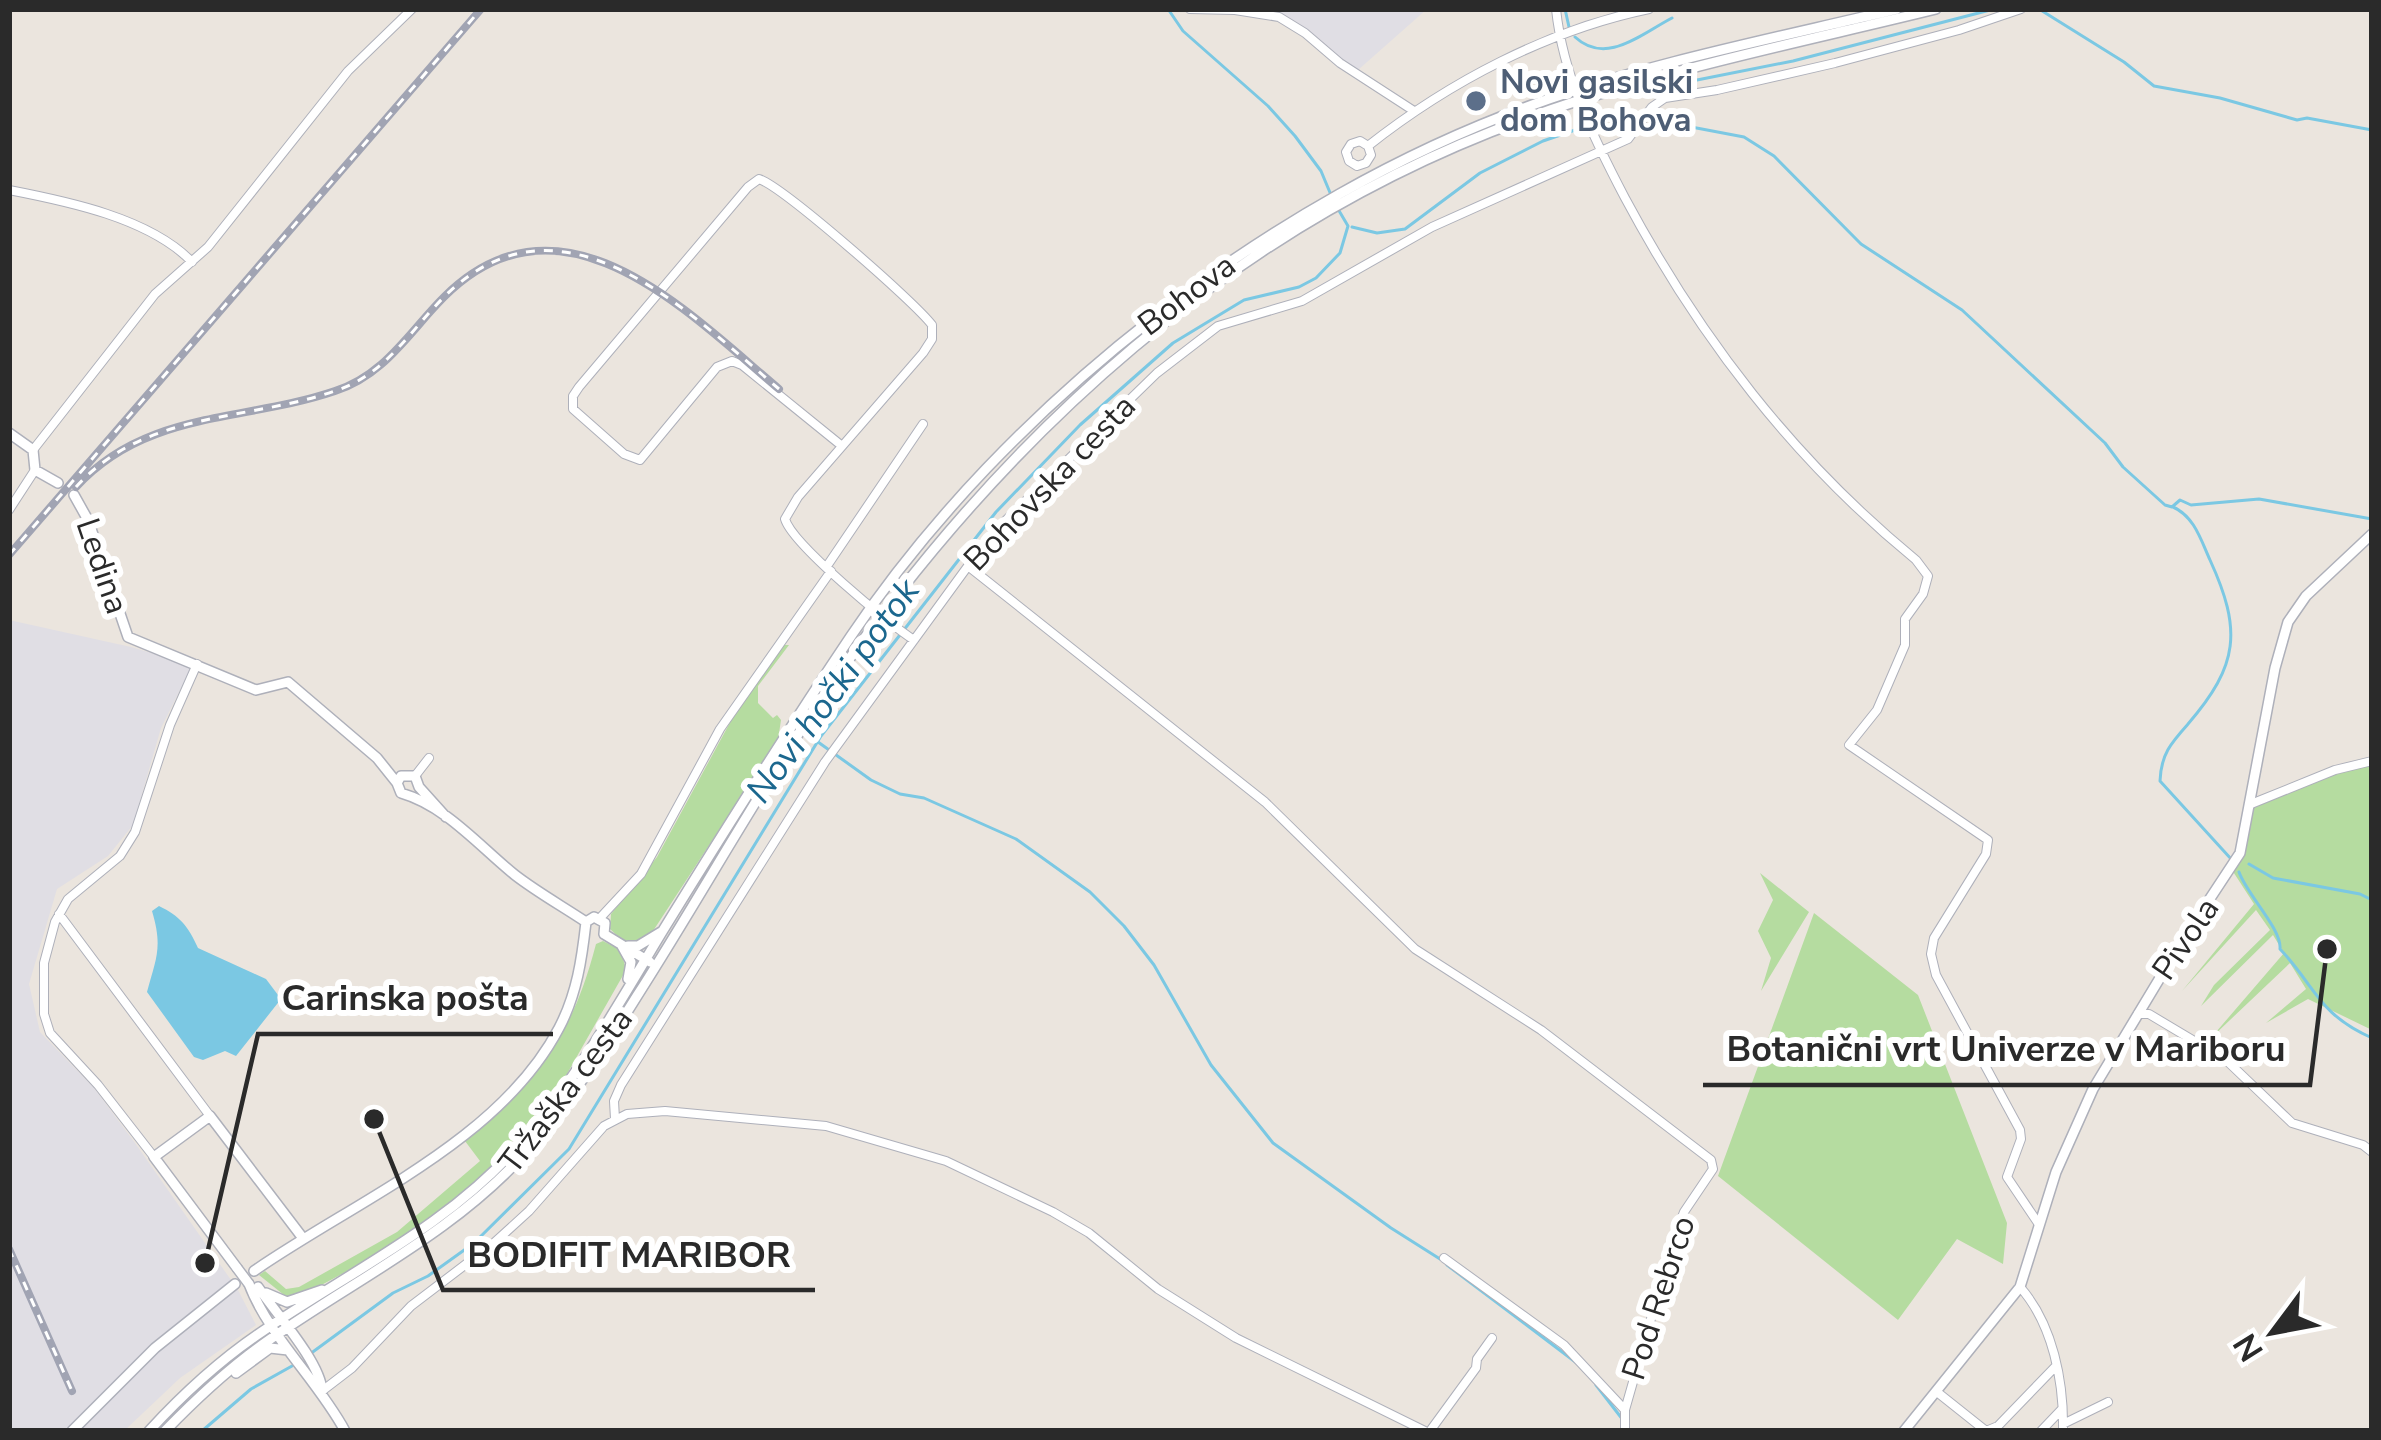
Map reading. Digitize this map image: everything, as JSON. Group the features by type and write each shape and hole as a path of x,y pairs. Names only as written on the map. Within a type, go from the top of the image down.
{"main road":[{"path":"1852,25 1898,9"},
{"path":"1852,25 1936,9"},
{"name":"Bohova","path":"877,610 982,490 1073,398 1193,299 1327,207 1485,124 1577,90 1852,25"},
{"name":"Bohova","path":"1341,199 1490,134 1581,102 1852,25"},
{"path":"9,433 33,450 35,470"},
{"name":"Ledina","path":"35,470 58,483"},
{"name":"Ledina","path":"74,495 88,520 125,633 197,664"},
{"name":"Pivola","path":"2137,1014 2236,862 2288,622 2306,596 2372,534"},
{"name":"Tržaška cesta","path":"165,1431 280,1326 333,1286 420,1234 522,1142 651,963 663,932 877,610"},
{"name":"Tržaška cesta","path":"149,1431 215,1367 426,1241 500,1179 561,1107 877,610"},
{"path":"197,664 256,690 288,682 519,878 593,932 651,963"},
{"path":"593,932 590,918 600,918"},
{"name":"Tržaška cesta","path":"254,1271 440,1152 525,1076 560,1027 593,932"},
{"path":"622,946 638,946 663,932"},
{"path":"618,1005 632,972 622,946"},
{"path":"1904,1431 2020,1287 2056,1172 2093,1089 2137,1014"},
{"path":"302,1238 210,1116 154,1157 322,1382 322,1391 344,1431"},
{"path":"72,1431 155,1348 235,1284"},
{"path":"253,1286 287,1302 333,1286"},
{"path":"220,1379 233,1376 274,1346 297,1350"}],"street":[{"path":"33,450 155,294 229,224 348,71 412,9"},
{"path":"1190,9 1235,9 1270,14 1291,23 1340,63 1414,111"},
{"path":"1556,9 1560,37 1600,152 1671,280 1732,372 1820,475 1924,568 1928,584 1905,619 1905,645 1884,696 1849,745 1988,840 1986,854 1934,938 1931,954 1936,975 2022,1134 2007,1177 2038,1223"},
{"path":"1368,146 1414,111 1528,49 1618,15 1649,9"},
{"name":"Bohovska cesta","path":"322,1391 352,1368 411,1306 512,1226 589,1139 615,1119 614,1100 621,1085 833,751 912,639 1007,519 1157,373 1218,326 1302,301 1432,227 1628,139 1652,107 1672,95 1718,90 1835,63 2021,9"},
{"path":"842,446 732,361 717,367 640,460 624,454 573,410 579,387 759,178 815,219 932,325 932,339 923,353 791,506 785,519 788,528 829,568 912,639"},
{"path":"9,190 93,209 149,234 191,262"},
{"path":"600,918 640,874 720,729 922,424"},
{"path":"9,510 35,470"},
{"name":"Pod Rebrco","path":"968,566 1264,802 1415,950 1540,1030 1708,1157 1713,1169 1684,1212 1674,1238 1625,1421"},
{"path":"154,1157 98,1084 55,1042 45,1023 44,963 59,914 78,888 127,848 166,734 197,664"},
{"path":"409,783 429,758"},
{"path":"2251,804 2326,773 2372,761"},
{"path":"59,914 210,1116"},
{"name":"Pivola","path":"2137,1014 2149,1014 2226,1060 2292,1123 2372,1152"},
{"path":"615,1119 665,1111 826,1126 946,1161 1089,1233 1158,1289 1236,1338 1428,1431 1476,1368 1492,1338"},
{"path":"1444,1258 1564,1345 1625,1421"},
{"path":"2020,1287 2035,1304 2056,1366 2063,1428"},
{"path":"1937,1393 1986,1431 1998,1426 2056,1366"},
{"path":"2063,1428 2108,1402"},
{"path":"2041,1431 2063,1408"}],"shaded area":[{"path":"1271,9 1427,9 1358,70"},
{"path":"9,620 131,647 188,664 190,670 161,728 133,825 108,856 57,889 29,984 40,1032 94,1088 135,1143 238,1290 256,1325 180,1378 124,1431 9,1431"}],"green space":[{"path":"784,645 789,645 758,686 758,703 781,720 778,740 653,931 639,943 623,941 610,929 611,914 657,857 733,717"},
{"path":"2372,761 2372,1030 2308,999 2266,1023 2306,989 2290,963 2210,1039 2284,953 2273,935 2201,1006 2214,985 2270,930 2256,910 2182,991 2254,904 2232,870 2251,804"},
{"path":"1760,873 1809,912 1761,991 1771,958 1758,931 1773,900"},
{"path":"1814,913 1918,995 2007,1223 2003,1264 1957,1239 1898,1320 1718,1176"},
{"path":"603,941 621,950 626,970 563,1081 487,1171 450,1205 379,1254 301,1296 289,1299 259,1275 265,1271 286,1289 299,1287 397,1232 480,1161 465,1141 548,1054 575,1007 596,944"}],"water":[{"path":"159,906 183,922 198,948 266,979 281,999 236,1056 225,1051 203,1060 194,1057 147,992 158,944 152,911"}],"waterway":[{"name":"Novi hočki potok","path":"1168,9 1183,31 1295,136 1321,171 1331,195"},
{"path":"1565,9 1569,27"},
{"path":"1697,80 1793,61 1994,9"},
{"path":"2039,9 2154,86 2297,120 2372,130"},
{"path":"1575,37 1599,49 1611,48 1672,18"},
{"path":"1352,227 1377,233 1405,229 1480,173 1543,141 1616,116 1638,113 1654,119 1673,118 1686,126 1744,137 1774,156 1861,244 1962,310 2165,505 2172,507 2180,500 2191,505 2259,499 2372,519"},
{"name":"Novi hočki potok","path":"310,1354 393,1293 428,1276 474,1243 569,1149 821,736 996,512 1080,425 1173,343 1244,300 1299,287 1316,278 1340,253 1348,226 1338,209"},
{"path":"2173,507 2196,529 2220,585 2231,627 2226,665 2205,703 2168,750 2160,781 2232,860"},
{"path":"818,742 871,780 1016,839 1090,892 1154,965 1211,1065 1273,1143 1440,1259"},
{"path":"2249,864 2273,878 2372,900"},
{"path":"2239,872 2276,932 2280,949 2319,999 2340,1019 2372,1038"},
{"path":"1447,1265 1578,1364"},
{"name":"Novi hočki potok","path":"202,1431 251,1389 292,1366"},
{"path":"1596,1385 1623,1420"}],"railway":[{"path":"9,555 481,9"},
{"path":"76,487 103,462 165,431 301,401 353,384 395,351 444,297 488,264 533,251 577,254 621,270 664,295 779,389"},
{"path":"9,1249 72,1391"}],"place":[{"name":"Novi gasilski dom Bohova","path":"1476,101"},
{"name":"Botanični vrt Univerze v Mariboru","path":"2327,949"},
{"name":"BODIFIT MARIBOR","path":"374,1119"},
{"name":"Carinska pošta","path":"205,1263"}]}
